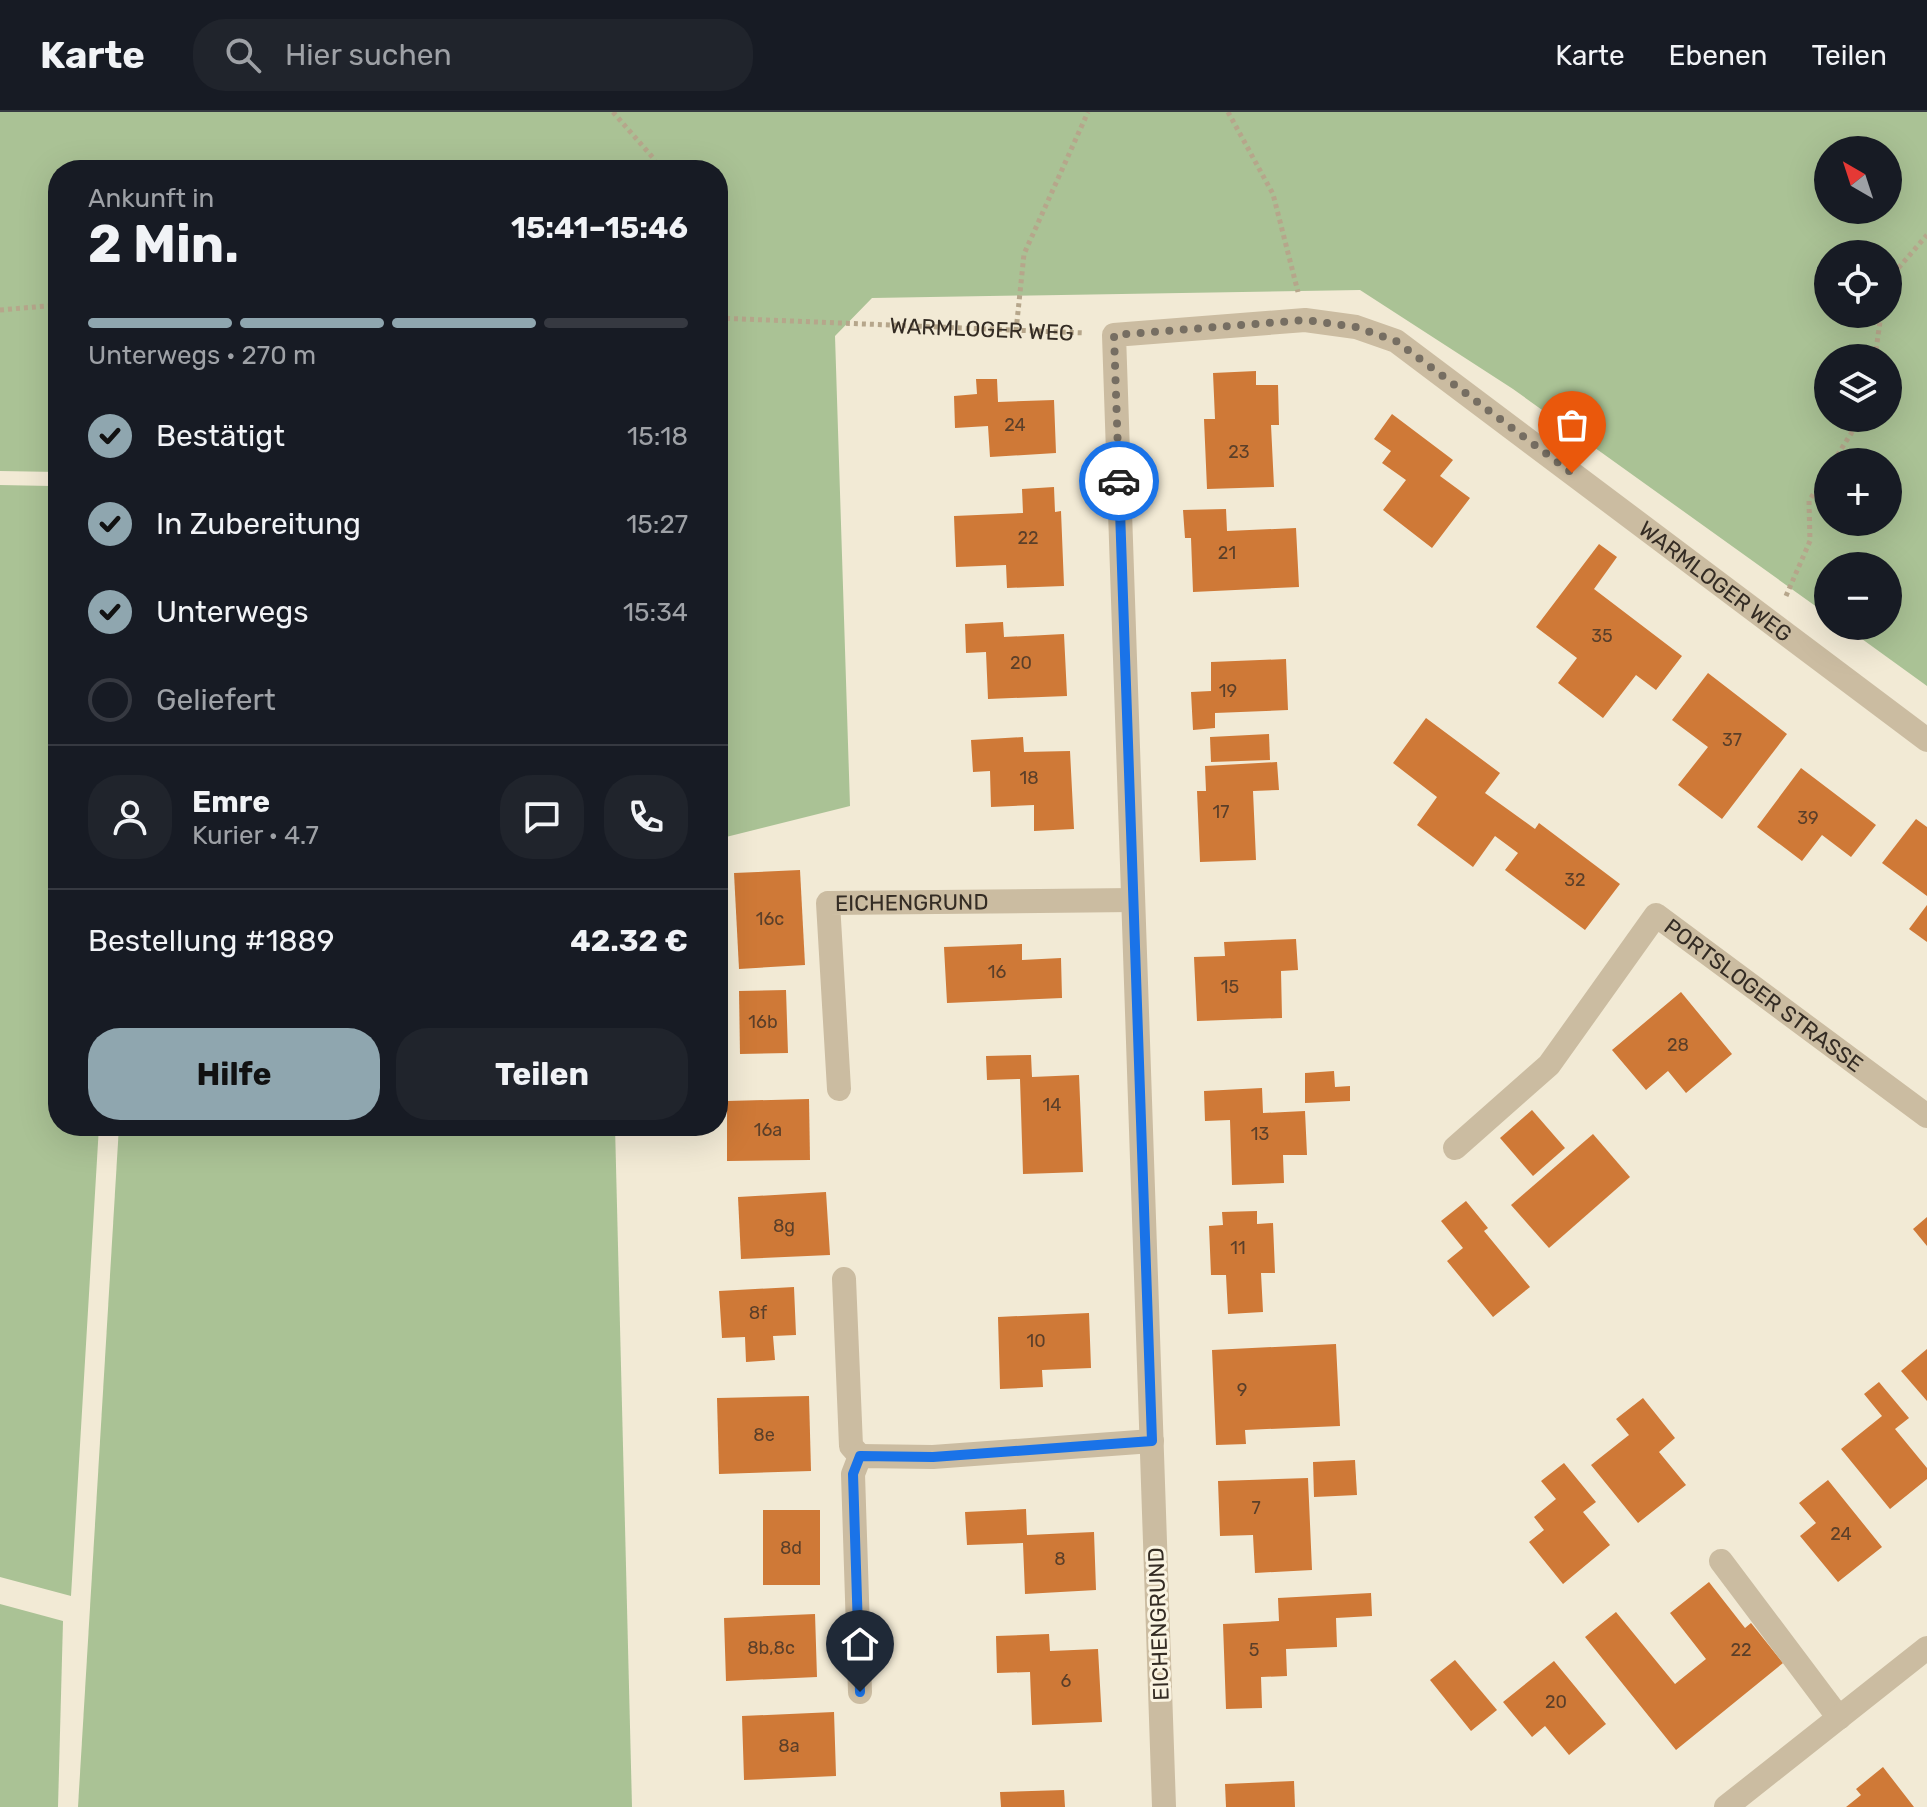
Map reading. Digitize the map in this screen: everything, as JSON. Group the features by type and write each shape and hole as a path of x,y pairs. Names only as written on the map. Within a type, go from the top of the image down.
{"street":[{"name":"WARMLOGER WEG","path":"1114,335 1305,320 1356,327 1396,341 1927,740"},
{"name":"EICHENGRUND","path":"1114,335 1164,1807"},
{"name":"EICHENGRUND","path":"839,1089 828,903 1133,900"},
{"name":"PORTSLOGER STRASSE","path":"1455,1148 1549,1065 1656,915 1927,1116"},
{"path":"844,1279 851,1446 860,1456 933,1457 1152,1441"},
{"path":"860,1456 853,1474 860,1692"},
{"path":"1721,1561 1839,1718"},
{"path":"1726,1807 1927,1648"}],"path":[{"path":"613,112 654,160"},
{"path":"1016,331 1024,254 1088,112"},
{"path":"1228,112 1273,194 1305,320"},
{"path":"1902,264 1927,235"},
{"path":"0,310 48,306"},
{"name":"WARMLOGER WEG","path":"728,318 1114,335"},
{"path":"1773,624 1810,541 1809,501 1814,493"}],"green space":[{"path":"0,112 1927,112 1927,686 1863,640 1902,640 1902,552 1814,552 1814,605 1513,389 1360,290 872,298 835,336 850,806 728,836 728,160 48,160 48,472 0,471"},
{"path":"0,485 48,486 48,1136 98,1136 71,1596 0,1577"},
{"path":"118,1136 615,1136 632,1807 78,1807"},
{"path":"0,1604 63,1621 58,1807 0,1807"}],"building":[{"path":"1256,371 1256,385 1278,385 1279,425 1271,425 1274,487 1207,489 1204,419 1215,419 1213,373"},
{"path":"976,379 997,379 998,402 1054,400 1056,453 990,457 988,426 955,428 954,396 977,394"},
{"path":"1392,414 1453,460 1440,476 1470,498 1432,548 1383,510 1406,480 1382,463 1391,451 1374,439"},
{"path":"1054,487 1055,512 1061,511 1064,586 1007,588 1006,565 956,567 954,516 1023,513 1022,489"},
{"path":"1226,509 1227,531 1296,528 1299,587 1193,592 1191,538 1185,538 1183,510"},
{"path":"1599,544 1617,557 1594,589 1682,656 1656,690 1636,675 1603,718 1558,683 1577,658 1536,627"},
{"path":"1003,622 1004,637 1064,634 1067,696 988,699 986,652 966,653 965,624"},
{"path":"1286,659 1288,710 1215,713 1215,728 1193,730 1191,692 1211,691 1211,662"},
{"path":"1708,673 1787,734 1722,819 1678,785 1708,747 1672,720"},
{"path":"1426,718 1500,773 1485,793 1535,829 1539,823 1620,884 1585,930 1505,870 1518,853 1495,836 1473,867 1417,825 1437,797 1393,763"},
{"path":"1269,734 1270,760 1211,762 1210,737"},
{"path":"1023,737 1024,752 1070,751 1074,829 1034,831 1034,805 991,807 990,771 973,772 971,740"},
{"path":"1277,762 1279,790 1253,791 1256,860 1200,862 1197,791 1206,791 1205,766"},
{"path":"1801,768 1876,825 1851,857 1822,835 1802,861 1757,827"},
{"path":"1916,819 1927,827 1927,896 1882,863"},
{"path":"800,870 805,965 739,969 734,873"},
{"path":"1927,905 1927,942 1909,929"},
{"path":"1296,939 1298,970 1281,971 1282,1018 1197,1021 1194,957 1225,956 1224,942"},
{"path":"1022,944 1022,960 1061,958 1062,998 947,1003 944,947"},
{"path":"786,990 788,1053 740,1054 739,991"},
{"path":"1681,992 1732,1054 1686,1093 1668,1071 1646,1090 1612,1050"},
{"path":"1031,1055 1032,1077 1079,1075 1083,1172 1023,1174 1020,1079 987,1080 986,1056"},
{"path":"1334,1071 1335,1087 1350,1086 1350,1101 1305,1103 1305,1073"},
{"path":"1262,1088 1263,1113 1305,1111 1307,1155 1283,1155 1284,1183 1232,1185 1230,1120 1205,1121 1204,1091"},
{"path":"809,1099 810,1160 727,1161 728,1101"},
{"path":"1532,1110 1565,1148 1533,1176 1500,1138"},
{"path":"1593,1134 1630,1177 1549,1248 1511,1205"},
{"path":"826,1192 830,1255 741,1259 738,1197"},
{"path":"1466,1201 1488,1228 1484,1231 1530,1287 1493,1317 1447,1261 1463,1248 1441,1221"},
{"path":"1257,1211 1257,1224 1273,1223 1275,1273 1261,1273 1263,1312 1228,1314 1226,1275 1211,1275 1209,1226 1223,1225 1222,1212"},
{"path":"1927,1217 1927,1246 1913,1229"},
{"path":"794,1287 796,1335 773,1336 775,1360 746,1362 745,1337 722,1338 719,1291"},
{"path":"1089,1313 1091,1368 1042,1370 1043,1387 1000,1389 998,1317"},
{"path":"1336,1344 1340,1426 1245,1430 1246,1444 1216,1445 1212,1350"},
{"path":"1927,1349 1927,1401 1901,1371"},
{"path":"1879,1382 1909,1418 1895,1429 1927,1468 1927,1479 1890,1509 1841,1449 1882,1416 1864,1394"},
{"path":"809,1396 811,1471 719,1474 717,1398"},
{"path":"1643,1398 1675,1438 1659,1452 1686,1485 1638,1523 1591,1465 1629,1435 1616,1419"},
{"path":"1355,1460 1357,1495 1314,1497 1313,1462"},
{"path":"1564,1463 1596,1502 1583,1512 1610,1545 1563,1584 1529,1542 1544,1530 1534,1517 1556,1499 1541,1481"},
{"path":"1308,1478 1312,1570 1255,1573 1253,1535 1220,1536 1218,1481"},
{"path":"1828,1480 1882,1547 1838,1582 1800,1536 1816,1523 1799,1503"},
{"path":"1026,1509 1027,1535 1094,1532 1096,1590 1025,1594 1023,1543 967,1545 965,1512"},
{"path":"763,1510 820,1510 820,1585 763,1585"},
{"path":"1709,1582 1745,1628 1751,1623 1783,1663 1676,1750 1585,1637 1616,1612 1675,1684 1706,1659 1670,1613"},
{"path":"1371,1593 1372,1616 1336,1618 1337,1647 1286,1649 1287,1676 1261,1677 1262,1708 1226,1709 1223,1624 1279,1621 1278,1598"},
{"path":"815,1614 817,1677 726,1681 724,1618"},
{"path":"1049,1634 1050,1651 1098,1649 1102,1722 1032,1725 1030,1672 997,1673 996,1636"},
{"path":"1455,1660 1497,1710 1471,1731 1430,1680"},
{"path":"1554,1661 1606,1724 1569,1755 1545,1726 1532,1737 1503,1702"},
{"path":"834,1712 836,1776 744,1780 742,1716"},
{"path":"1883,1767 1914,1807 1846,1807 1861,1795 1856,1789"},
{"path":"1294,1781 1295,1807 1226,1807 1225,1784"},
{"path":"1064,1790 1065,1807 1001,1807 1000,1792"}],"way so far":[{"path":"1119,481 1114,335 1305,320 1356,327 1396,341 1572,473"}],"route":[{"path":"860,1692 853,1474 860,1456 933,1457 1152,1441 1119,481"}]}
